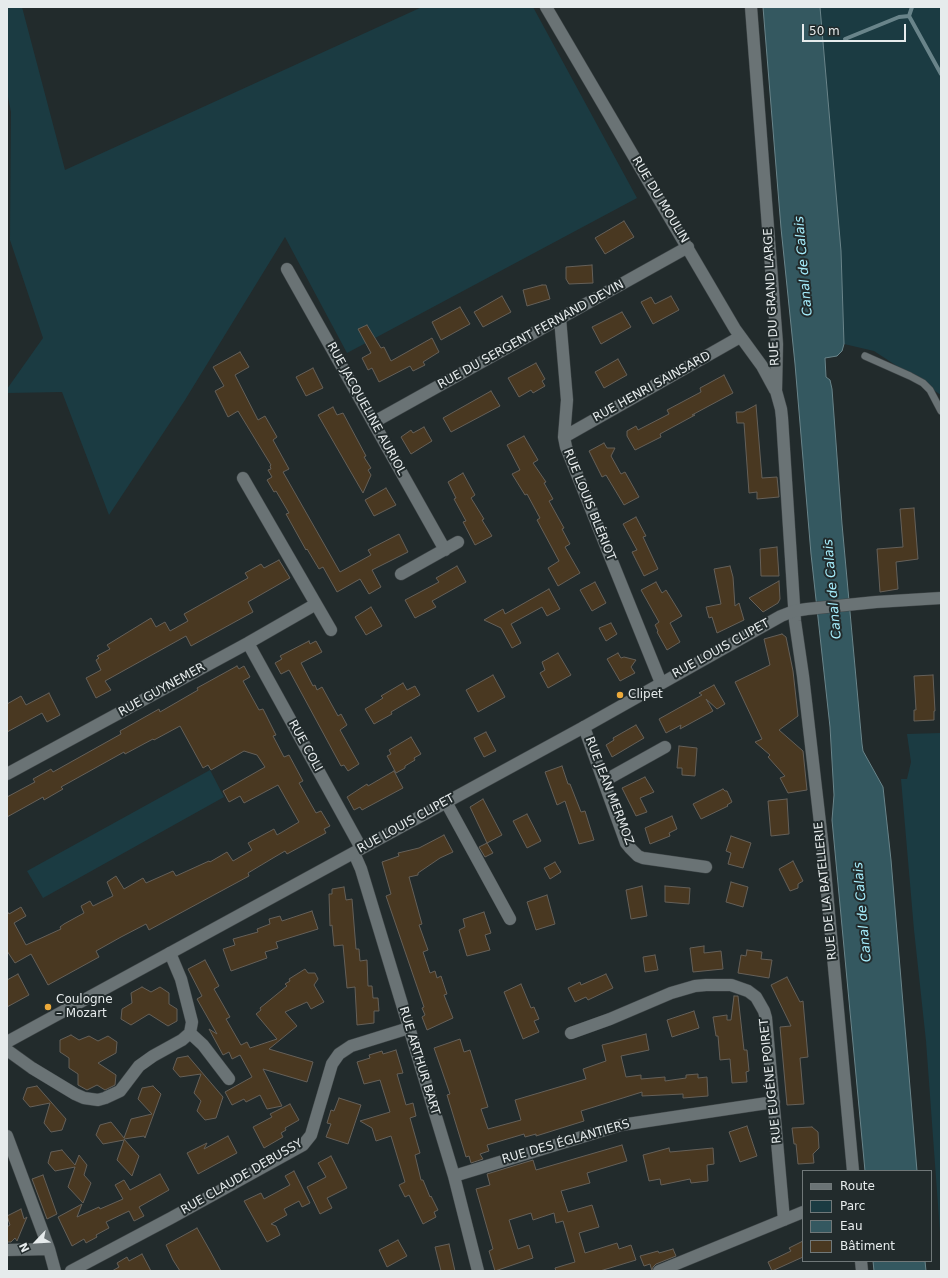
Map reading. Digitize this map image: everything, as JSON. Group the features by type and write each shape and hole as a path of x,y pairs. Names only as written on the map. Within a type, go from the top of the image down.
{"street":[{"name":"RUE DU MOULIN","path":"546,7 740,337 762,366 776,391"},
{"name":"RUE DU GRAND LARGE","path":"752,7 777,344 776,391 782,418 794,611"},
{"name":"RUE DU SERGENT FERNAND DEVIN","path":"374,422 688,247"},
{"name":"RUE JACQUELINE AURIOL","path":"287,269 445,550"},
{"name":"RUE LOUIS BLÉRIOT","path":"560,318 567,400 564,436 568,455 661,683"},
{"name":"RUE HENRI SAINSARD","path":"564,436 740,337"},
{"path":"243,478 331,630"},
{"path":"401,574 458,542"},
{"name":"RUE LOUIS CLIPET","path":"7,1042 584,727 785,614 807,609 876,602 941,598"},
{"name":"RUE GUYNEMER","path":"7,774 248,643 316,604"},
{"name":"RUE DE LA BATELLERIE","path":"794,611 804,676 823,849 853,1170"},
{"name":"RUE COLI","path":"248,643 358,850"},
{"name":"RUE JEAN MERMOZ","path":"584,727 626,843 634,853 643,858 706,867"},
{"path":"604,781 665,747"},
{"path":"446,802 510,919"},
{"name":"RUE ARTHUR BART","path":"358,850 361,869 454,1176 478,1271"},
{"path":"7,1050 32,1068 84,1098 98,1100 120,1091 140,1066 153,1056 182,1040 190,1033 192,1022 180,979 170,953"},
{"name":"RUE EUGÉNE POIRET","path":"570,1033 610,1019 683,989 706,985 731,985 748,991 756,997 764,1011 774,1102 784,1220"},
{"name":"RUE CLAUDE DEBUSSY","path":"72,1271 303,1145 311,1135 332,1064 339,1054 351,1046 409,1028"},
{"path":"190,1033 203,1045 229,1079"},
{"name":"RUE DES ÉGLANTIERS","path":"454,1176 621,1124 774,1102"},
{"path":"7,1136 49,1250 55,1271"},
{"path":"659,1271 802,1212"},
{"path":"7,1250 49,1250"}],"lane":[{"path":"865,356 923,383 930,390 941,411"}],"green space":[{"path":"7,7 22,7 65,170 422,7 533,7 637,198 347,353 285,237 185,400 109,515 62,392 7,393 7,389 43,338 10,240 11,112 7,92"},
{"path":"820,7 941,7 941,395 874,351 844,344 841,251"},
{"path":"941,733 941,1246 926,1041 914,930 901,779 907,779 911,762 907,734"},
{"path":"210,770 224,797 43,898 27,871"}],"water":[{"name":"Canal de Calais","path":"763,7 820,7 841,251 844,344 842,351 837,356 825,358 826,377 830,380 832,389 842,524 862,744 863,751 883,787 891,860 917,1170 865,1170 832,820 834,795 830,727 811,554 795,364 781,228"},
{"path":"873,1262 925,1262 926,1271 874,1271"}],"building":[{"path":"624,221 634,237 605,254 595,238"},
{"path":"592,265 593,283 569,284 566,279 566,267"},
{"path":"546,285 550,299 527,306 523,290"},
{"path":"502,296 511,312 483,327 474,312"},
{"path":"671,296 679,310 653,324 641,302 651,297 655,304"},
{"path":"460,307 470,324 441,340 432,322"},
{"path":"622,312 631,327 601,344 592,327"},
{"path":"367,325 381,348 384,347 391,361 432,338 439,352 423,362 425,365 413,371 410,366 379,382 372,368 368,370 362,358 371,353 358,329"},
{"path":"240,352 249,367 235,375 258,420 265,416 277,437 273,440 289,469 283,472 340,572 371,555 368,550 399,534 408,552 372,570 381,587 369,594 360,579 337,592 323,567 319,569 307,549 306,550 286,514 289,513 276,491 274,492 267,480 272,477 268,470 271,469 271,465 238,411 228,417 215,391 224,386 213,367"},
{"path":"618,359 627,375 604,388 595,372"},
{"path":"536,363 545,379 542,381 545,386 533,393 531,390 519,397 508,378"},
{"path":"313,368 323,388 306,396 296,377"},
{"path":"724,375 733,393 660,434 661,437 635,450 627,436 627,431 636,426 638,430 669,414 667,410 701,392 700,388"},
{"path":"491,391 500,406 451,432 443,418"},
{"path":"756,405 762,478 777,477 779,497 757,499 757,492 749,493 744,423 737,423 736,412 743,412"},
{"path":"333,407 337,415 343,413 366,456 364,457 371,468 368,470 371,475 363,493 318,415"},
{"path":"424,427 432,441 411,454 401,437 411,430 413,433"},
{"path":"524,436 538,460 533,463 546,482 544,483 553,499 549,501 564,528 562,529 570,544 565,547 580,573 558,586 548,568 559,561 537,520 540,518 527,494 525,495 512,474 520,470 507,445"},
{"path":"604,443 607,448 615,448 611,456 621,474 625,472 639,497 624,505 606,475 602,477 589,451"},
{"path":"463,473 475,495 471,498 484,519 482,520 492,536 475,545 463,522 466,521 454,499 456,498 448,482"},
{"path":"386,488 396,505 374,516 365,500"},
{"path":"914,508 918,559 896,562 898,589 880,592 877,549 903,547 900,509"},
{"path":"636,517 646,536 643,537 658,569 644,576 632,552 637,550 623,524"},
{"path":"777,547 779,576 761,576 760,549"},
{"path":"279,560 290,578 248,602 253,612 191,646 186,636 105,681 111,690 96,698 86,678 101,670 96,660 99,658 97,656 110,649 107,645 151,618 156,627 165,622 170,631 188,621 184,614 248,578 245,573 261,564 264,568"},
{"path":"457,566 466,582 432,601 436,607 415,618 405,600 439,582 436,578"},
{"path":"730,566 733,577 735,606 739,603 744,620 717,633 712,617 709,618 706,607 721,604 714,569"},
{"path":"779,581 780,599 778,603 763,612 749,598"},
{"path":"595,582 606,603 592,611 580,590"},
{"path":"656,582 662,593 666,590 682,616 670,623 680,642 667,650 657,632 658,631 655,625 659,622 641,590"},
{"path":"549,589 560,609 547,616 542,607 511,624 521,643 512,648 501,628 484,620 503,609 505,614"},
{"path":"371,607 382,626 366,635 355,617"},
{"path":"611,623 617,634 606,641 599,628"},
{"path":"782,634 786,637 793,671 798,716 779,730 803,751 807,790 788,793 780,778 785,776 768,757 770,755 755,742 762,739 735,682 770,665 764,639"},
{"path":"309,641 310,644 316,641 322,652 301,663 313,686 315,685 317,690 322,687 338,716 341,714 347,725 340,730 359,764 348,771 344,765 341,766 289,670 281,674 275,663 282,659 280,656"},
{"path":"558,653 571,675 548,688 540,673 545,670 542,662"},
{"path":"618,653 621,658 624,657 636,660 631,667 635,673 620,681 607,659"},
{"path":"237,666 239,669 244,666 250,677 243,681 259,710 263,709 276,735 273,736 284,757 289,755 303,781 299,783 316,813 321,811 330,826 324,829 326,833 287,854 285,851 248,873 249,876 149,930 146,924 121,937 96,951 99,957 48,985 31,954 15,963 7,951 7,911 9,914 21,907 26,916 14,923 26,945 61,929 60,927 64,924 84,913 81,906 90,901 93,906 113,896 107,882 116,876 124,889 143,878 146,883 173,871 176,876 209,861 210,862 227,852 233,861 252,850 248,843 274,829 277,835 299,822 278,785 244,803 240,796 229,802 223,791 265,767 257,755 244,751 211,770 208,765 203,768 180,726 125,754 124,752 61,787 63,789 44,800 43,797 7,817 7,797 35,782 33,779 51,769 53,772 121,734 120,731 159,709 160,712 198,690 197,688"},
{"path":"493,675 505,697 478,712 466,690"},
{"path":"933,675 934,720 914,721 914,710 916,710 914,676"},
{"path":"403,683 407,690 415,686 420,695 374,724 365,709 383,698 381,696"},
{"path":"714,685 725,704 717,709 706,699 713,711 680,729 681,725 666,733 659,719 702,695 699,693"},
{"path":"49,693 60,715 47,722 42,713 7,732 7,704 21,696 26,705"},
{"path":"636,725 644,738 612,757 606,745 614,740 613,738"},
{"path":"486,732 496,751 484,757 474,738"},
{"path":"411,737 421,754 414,758 415,760 405,766 405,768 396,773 387,756 391,754 389,750"},
{"path":"679,746 697,748 695,776 682,775 682,768 677,768"},
{"path":"562,766 568,784 570,784 581,812 585,811 594,840 579,844 565,801 557,805 545,772"},
{"path":"394,771 403,788 362,810 360,807 354,810 347,797 367,784 368,786"},
{"path":"645,777 654,792 640,798 647,812 636,816 622,788"},
{"path":"723,789 727,791 732,802 727,805 728,806 701,819 693,804"},
{"path":"483,799 502,835 487,843 470,807"},
{"path":"787,799 789,834 771,836 768,801"},
{"path":"527,814 541,841 527,848 513,821"},
{"path":"672,816 677,829 669,833 670,836 650,844 645,828"},
{"path":"444,835 453,852 440,858 418,873 418,875 409,877 422,924 419,925 428,950 423,952 430,973 435,971 437,978 441,976 447,994 444,995 453,1018 427,1030 422,1017 425,1015 422,1008 424,1007 386,896 391,894 382,862 399,856 398,853 419,848"},
{"path":"731,836 751,843 743,868 728,864 731,853 726,851"},
{"path":"487,843 493,853 485,857 479,847"},
{"path":"793,861 803,881 798,884 798,888 790,891 779,869"},
{"path":"555,862 561,872 550,879 544,868"},
{"path":"731,882 748,887 743,907 726,902"},
{"path":"642,886 647,916 631,919 626,890"},
{"path":"665,886 690,888 689,904 665,902"},
{"path":"344,887 346,900 352,899 356,949 359,949 360,961 367,960 368,986 372,986 373,998 378,998 379,1011 374,1011 374,1023 357,1025 355,987 347,988 343,945 334,946 332,925 330,926 329,894 332,894 332,889"},
{"path":"547,895 555,924 536,930 527,902"},
{"path":"312,911 318,929 276,942 278,948 265,952 267,958 231,971 223,949 235,945 233,939 258,932 257,929 270,924 269,919 280,916 282,921"},
{"path":"484,912 491,933 485,935 490,950 467,956 459,930 465,927 463,919"},
{"path":"704,946 704,953 721,951 723,969 693,972 690,948"},
{"path":"747,950 762,952 761,959 772,960 769,978 738,973 741,955 746,956"},
{"path":"655,955 658,970 645,972 643,957"},
{"path":"205,960 219,986 214,989 230,1017 226,1019 241,1045 247,1042 250,1048 277,1039 256,1014 261,1010 260,1008 287,986 285,984 290,981 289,979 305,969 308,973 315,973 318,979 314,985 324,1002 311,1009 307,1002 285,1012 297,1026 269,1049 313,1062 307,1082 263,1069 282,1106 267,1109 260,1095 246,1102 244,1099 232,1105 225,1092 252,1077 240,1055 232,1059 229,1052 223,1055 209,1029 217,1034 197,999 202,996 188,969"},
{"path":"18,974 29,995 7,1007 7,980"},
{"path":"606,974 613,988 588,1000 586,997 575,1002 568,988 580,982 581,985"},
{"path":"787,977 800,1002 803,1001 808,1057 800,1058 804,1104 787,1105 780,1027 791,1026 771,985"},
{"path":"521,984 531,1008 534,1007 539,1019 534,1021 539,1032 523,1039 504,992"},
{"path":"142,987 151,992 160,987 169,993 169,1004 177,1009 177,1021 168,1026 149,1014 131,1025 121,1019 122,1009 132,1003 131,993"},
{"path":"734,996 738,996 744,1050 747,1050 749,1071 746,1072 747,1082 732,1083 730,1059 720,1060 718,1036 716,1036 713,1017 727,1015 727,1020 731,1020"},
{"path":"694,1011 699,1028 672,1037 667,1020"},
{"path":"646,1034 649,1050 621,1056 626,1077 641,1075 641,1079 665,1077 665,1081 686,1078 686,1075 698,1074 698,1078 707,1077 708,1096 683,1098 683,1094 642,1096 642,1092 581,1111 584,1121 536,1136 536,1134 525,1137 524,1134 487,1145 489,1151 480,1154 483,1159 471,1163 469,1156 466,1157 447,1095 450,1094 434,1048 460,1039 464,1052 470,1050 488,1107 481,1109 488,1129 521,1120 515,1100 586,1079 583,1069 606,1061 602,1045"},
{"path":"71,1035 79,1040 89,1036 98,1041 108,1036 117,1042 116,1053 98,1063 116,1075 115,1085 105,1090 97,1085 87,1090 78,1085 78,1074 69,1068 69,1058 60,1052 60,1040"},
{"path":"396,1050 403,1073 397,1074 406,1105 413,1103 416,1116 410,1118 420,1153 415,1155 421,1180 423,1180 430,1197 431,1196 438,1210 434,1212 436,1217 423,1224 409,1195 405,1197 399,1185 405,1182 391,1136 376,1141 372,1128 360,1121 390,1112 380,1080 364,1084 357,1062 370,1058 369,1055 382,1051 383,1054"},
{"path":"188,1056 223,1097 216,1118 205,1120 197,1111 201,1101 194,1093 201,1074 180,1077 173,1069 177,1058"},
{"path":"37,1086 66,1119 62,1130 51,1132 44,1123 50,1103 30,1107 23,1099 27,1088"},
{"path":"153,1086 161,1094 145,1138 144,1136 124,1139 139,1156 132,1176 117,1160 124,1140 103,1144 96,1135 100,1125 111,1122 124,1138 131,1119 152,1114 138,1099 142,1088"},
{"path":"339,1098 361,1105 348,1144 326,1137 331,1124 327,1123 331,1110 334,1111"},
{"path":"290,1104 299,1120 285,1128 286,1130 281,1133 283,1137 264,1148 253,1127 272,1117 270,1114"},
{"path":"747,1126 757,1156 740,1162 729,1132"},
{"path":"812,1127 818,1132 819,1148 813,1154 814,1163 798,1164 796,1144 794,1144 792,1128"},
{"path":"228,1136 237,1153 198,1174 187,1153 207,1143 204,1149"},
{"path":"622,1145 627,1161 587,1173 590,1183 561,1191 568,1212 592,1205 599,1227 579,1233 585,1253 617,1243 619,1249 631,1245 636,1260 600,1271 556,1271 555,1268 575,1262 563,1221 556,1223 554,1213 533,1220 531,1213 509,1220 518,1249 529,1245 533,1258 495,1271 489,1251 493,1249 476,1189 490,1185 487,1174 533,1160 536,1170"},
{"path":"669,1148 670,1152 713,1148 714,1164 707,1165 708,1181 691,1183 690,1179 661,1185 660,1179 649,1181 643,1155"},
{"path":"62,1150 75,1165 79,1155 87,1165 84,1175 91,1183 83,1203 68,1187 75,1167 55,1171 48,1163 51,1152"},
{"path":"331,1156 347,1188 327,1198 332,1208 320,1214 307,1187 326,1177 318,1163"},
{"path":"294,1171 310,1203 302,1207 299,1201 284,1209 287,1215 271,1224 276,1226 280,1235 267,1242 244,1201 261,1193 264,1199 290,1185 285,1176"},
{"path":"160,1174 169,1190 139,1207 144,1216 134,1221 129,1211 106,1222 109,1228 96,1235 97,1237 86,1243 84,1239 72,1246 58,1217 82,1204 77,1217 99,1207 100,1209 123,1199 115,1185 124,1180 130,1190"},
{"path":"43,1175 57,1214 47,1219 32,1179"},
{"path":"21,1209 24,1219 27,1217 17,1241 15,1238 11,1242 7,1242 7,1227 10,1225 7,1216"},
{"path":"197,1228 221,1271 180,1271 173,1260 166,1245"},
{"path":"398,1240 407,1256 387,1267 379,1250"},
{"path":"802,1242 802,1257 772,1271 768,1262 791,1251 789,1248"},
{"path":"449,1244 455,1271 441,1271 435,1247"},
{"path":"673,1249 676,1256 656,1264 652,1271 650,1264 644,1266 640,1256 658,1251 659,1253"},
{"path":"142,1254 151,1271 112,1271 119,1267 117,1263 127,1257 129,1261"}],"waterway":[{"path":"845,39 899,17 909,16 912,7"},
{"path":"909,16 941,74"}],"place":[{"name":"Clipet","path":"620,695"},
{"name":"Coulogne – Mozart","path":"48,1007"}]}
